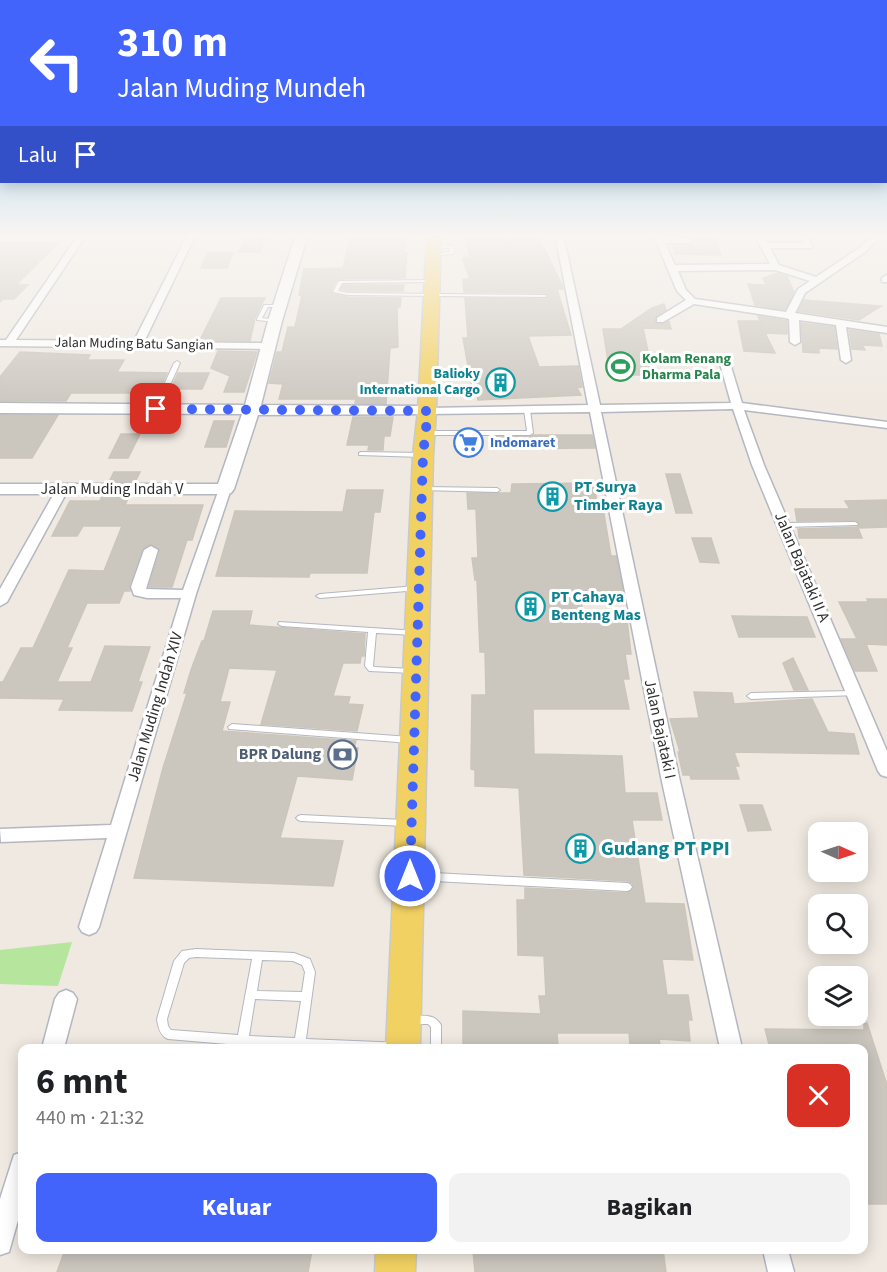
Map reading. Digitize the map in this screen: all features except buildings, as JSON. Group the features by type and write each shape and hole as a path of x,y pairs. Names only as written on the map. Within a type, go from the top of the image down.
{"main road":[{"path":"403,1044 421,588 422,489 432,293"},
{"path":"395,1272 396,1254"}],"street":[{"path":"4,343 40,293"},
{"path":"138,343 163,293"},
{"path":"225,489 252,409 274,321 284,293"},
{"name":"Jalan Bajataki I","path":"571,293 670,777 730,1044"},
{"path":"683,293 692,301 792,317 886,328"},
{"path":"795,342 792,317 800,293"},
{"path":"660,320 692,301"},
{"path":"841,323 846,360"},
{"name":"Jalan Muding Batu Sangian","path":"4,343 268,346"},
{"name":"Jalan Bajataki II A","path":"724,360 736,406 766,486 785,525 887,771"},
{"path":"0,408 252,409 426,433 527,410 736,406 887,426"},
{"name":"Jalan Muding Indah V","path":"0,489 225,489"},
{"name":"Jalan Muding Indah XIV","path":"89,927 189,594 225,489"},
{"path":"0,602 62,490"},
{"path":"151,550 138,587 139,592 189,594"},
{"path":"1,835 117,831"},
{"path":"54,1044 66,999"},
{"path":"0,1243 18,1178"},
{"path":"777,1254 782,1272"}],"lane":[{"path":"388,293 415,293"},
{"path":"508,293 545,296"},
{"path":"156,409 177,363"},
{"path":"362,454 426,433 530,433 527,410"},
{"path":"422,489 497,490"},
{"path":"785,525 855,524"},
{"path":"320,596 421,588"},
{"path":"282,624 372,632 418,633"},
{"path":"372,632 369,666 372,669 416,671"},
{"path":"751,696 854,693"},
{"path":"232,727 414,740"},
{"path":"301,818 411,824"},
{"path":"410,876 627,887"},
{"path":"300,1043 310,972 306,962 294,957 186,954 179,960 162,1019 163,1027 168,1034 300,1043 321,1044"},
{"path":"243,1039 258,956"},
{"path":"251,995 307,996"},
{"path":"405,1020 430,1020 436,1025 436,1044"}],"green space":[{"path":"72,942 58,986 0,984 0,950"}],"place":[{"name":"Kolam Renang Dharma Pala","path":"621,367"},
{"name":"Balioky International Cargo","path":"501,382"},
{"name":"Indomaret","path":"469,443"},
{"name":"PT Surya Timber Raya","path":"553,496"},
{"name":"PT Cahaya Benteng Mas","path":"530,606"},
{"name":"BPR Dalung","path":"342,754"},
{"name":"Gudang PT PPI","path":"580,849"}],"route":[{"path":"156,409 428,411 423,455 421,588 416,671 410,876"}]}
